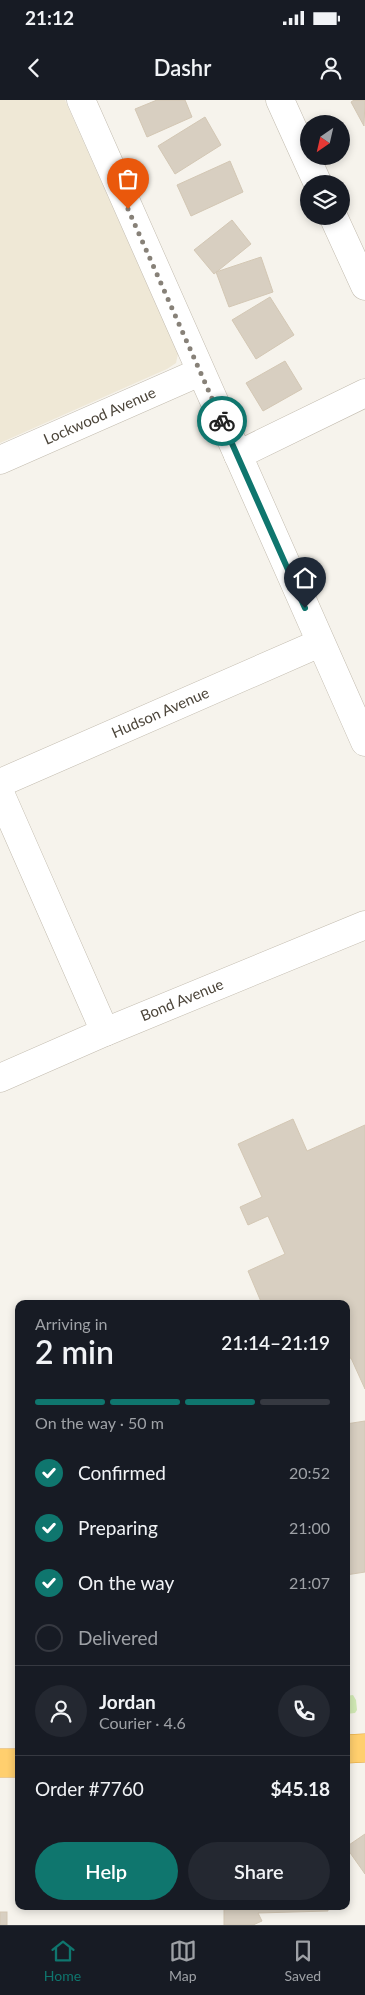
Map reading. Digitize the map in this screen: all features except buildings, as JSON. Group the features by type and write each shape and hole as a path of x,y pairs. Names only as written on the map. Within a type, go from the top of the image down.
{"highway":[{"path":"350,1749 365,1748"},
{"path":"0,1764 15,1763"}],"street":[{"path":"81,100 365,742"},
{"path":"280,100 314,175"},
{"path":"337,225 365,286"},
{"name":"Lockwood Avenue","path":"0,460 200,372"},
{"path":"238,455 365,393"},
{"name":"Hudson Avenue","path":"0,783 320,642"},
{"path":"0,794 105,1032"},
{"name":"Bond Avenue","path":"0,1078 105,1032 365,925"}],"shaded area":[{"path":"0,100 65,100 178,354 176,363 167,369 0,443"}],"green space":[{"path":"350,1695 353,1695 356,1700 357,1710 355,1713 350,1714"}],"way so far":[{"path":"128,209 222,421"}],"route":[{"path":"222,421 305,608"}]}
